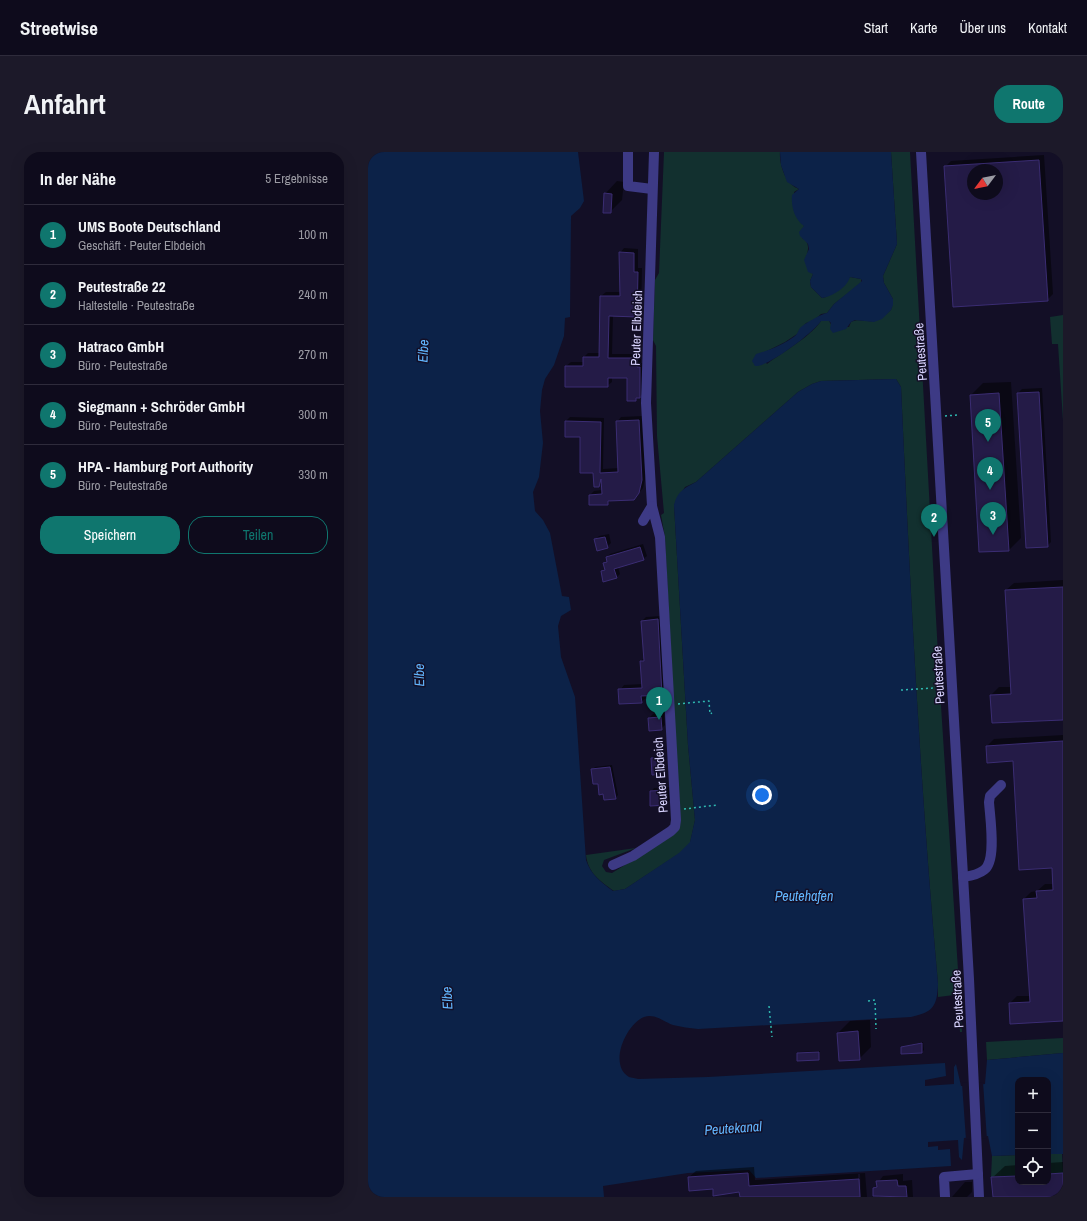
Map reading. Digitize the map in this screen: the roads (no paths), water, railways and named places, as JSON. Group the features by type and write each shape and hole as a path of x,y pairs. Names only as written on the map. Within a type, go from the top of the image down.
{"street":[{"path":"628,152 628,186 652,189"},
{"name":"Peuter Elbdeich","path":"613,864 633,856 671,831 675,827 676,820 660,537 652,506 646,402 654,152"},
{"name":"Peutestraße","path":"921,152 970,979 973,1082 979,1197"},
{"path":"643,521 652,506"},
{"path":"963,877 984,870 989,864 991,844 989,802 990,796 1001,785"},
{"path":"945,1197 944,1177 978,1174"}],"water":[{"path":"368,152 578,152 584,201 580,208 571,216 570,317 565,318 564,336 554,365 545,379 542,390 540,411 543,443 539,477 533,492 535,511 543,520 550,533 562,596 569,597 571,610 561,616 558,626 561,657 575,697 586,860 588,865 594,874 613,891 625,889 679,853 690,842 695,820 688,745 674,505 677,497 682,491 696,482 798,392 812,384 821,381 896,379 901,387 916,686 938,984 935,1003 932,1007 924,1013 911,1017 698,1029 673,1025 652,1016 644,1017 637,1021 631,1028 622,1045 620,1064 623,1071 629,1077 638,1079 708,1077 945,1063 946,1076 925,1080 925,1086 954,1084 954,1067 956,1064 961,1086 985,1084 987,1060 1063,1053 1063,1154 1051,1154 1051,1077 1015,1077 1015,1155 992,1156 988,1136 964,1138 962,1160 959,1157 958,1140 928,1142 928,1147 938,1146 938,1150 950,1149 951,1166 756,1178 749,1170 688,1173 603,1186 604,1197 368,1197"},
{"path":"780,152 891,152 897,244 883,276 884,283 893,299 893,305 891,310 882,319 874,322 855,320 851,322 846,329 833,333 830,329 831,323 829,321 821,321 809,333 779,356 761,365 755,366 752,361 756,354 786,342 796,335 802,326 827,313 834,304 862,281 861,279 850,277 846,284 839,290 822,298 811,287 810,281 813,274 808,272 804,260 809,249 808,244 800,236 799,232 804,226 798,220 792,204 792,195 799,189 787,182 781,165"}],"place":[{"name":"HPA - Hamburg Port Authority","path":"988,442"},
{"name":"Siegmann + Schröder GmbH","path":"990,490"},
{"name":"Hatraco GmbH","path":"993,535"},
{"name":"Peutestraße 22","path":"934,537"},
{"name":"UMS Boote Deutschland","path":"659,720"}],"water label":[{"name":"Elbe","path":"423,351"},
{"name":"Elbe","path":"419,675"},
{"name":"Peutehafen","path":"804,896"},
{"name":"Elbe","path":"447,998"},
{"name":"Peutekanal","path":"733,1128"}]}
